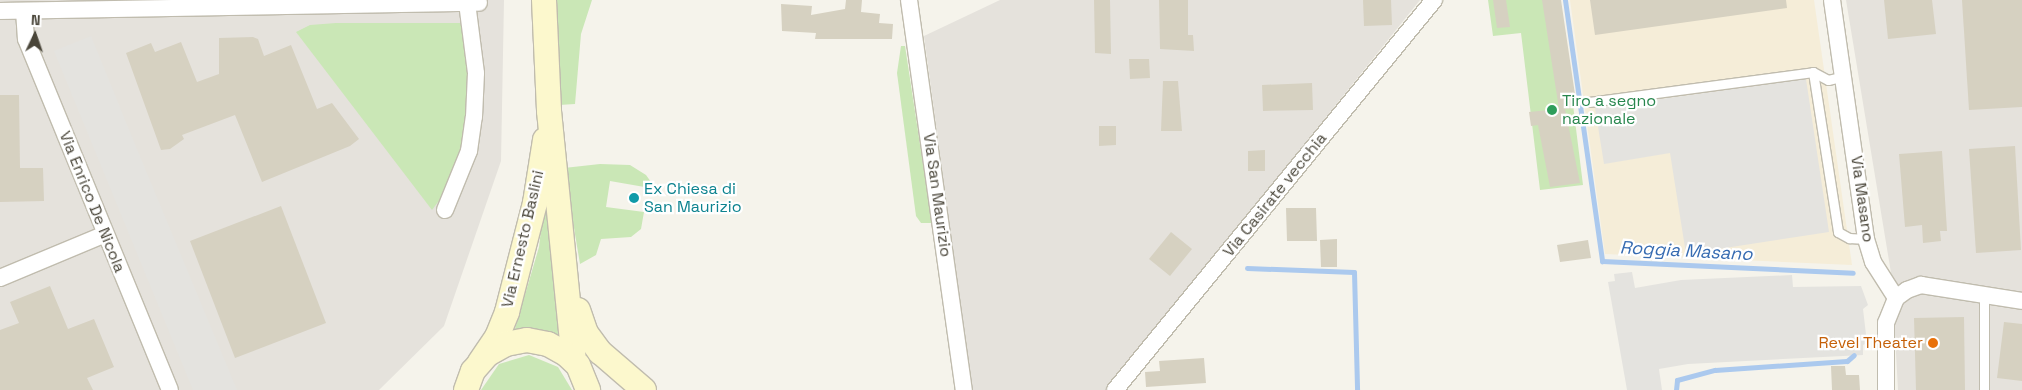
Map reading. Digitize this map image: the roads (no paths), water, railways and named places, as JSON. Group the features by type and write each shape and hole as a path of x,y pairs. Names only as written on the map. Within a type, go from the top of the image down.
{"main road":[{"name":"Via Ernesto Baslini","path":"544,0 549,111 570,292 576,363 588,390"},
{"name":"Via Ernesto Baslini","path":"473,374 497,338 519,269 535,203 549,111"},
{"path":"570,292 586,333 600,352 644,390"},
{"path":"448,390 473,374 506,344 527,340 548,344 576,363 632,390"}],"street":[{"name":"Via San Maurizio","path":"910,0 964,390"},
{"name":"Via Casirate vecchia","path":"1115,390 1434,0"},
{"name":"Via Masano","path":"1832,0 1845,76 1866,239 1873,262 1896,298"},
{"path":"0,11 473,3 476,73 474,117 467,159 445,210"},
{"name":"Via Enrico De Nicola","path":"24,11 26,39 170,390"},
{"path":"0,278 105,234"},
{"path":"1886,390 1886,323 1896,298 1921,285 2022,301"}],"lane":[{"path":"1813,72 1838,232 1849,238 1866,239"},
{"path":"1590,102 1813,72 1828,80 1845,76"},
{"path":"1984,294 1984,390"}],"waterway":[{"name":"Roggia Masano","path":"1565,0 1602,261 1853,273"},
{"path":"1247,268 1354,272 1357,390"},
{"path":"1676,390 1677,380 1715,370 1847,361 1854,355"}],"place":[{"name":"Tiro a segno nazionale","path":"1552,110"},
{"name":"Ex Chiesa di San Maurizio","path":"634,198"},
{"name":"Revel Theater","path":"1933,343"}]}
